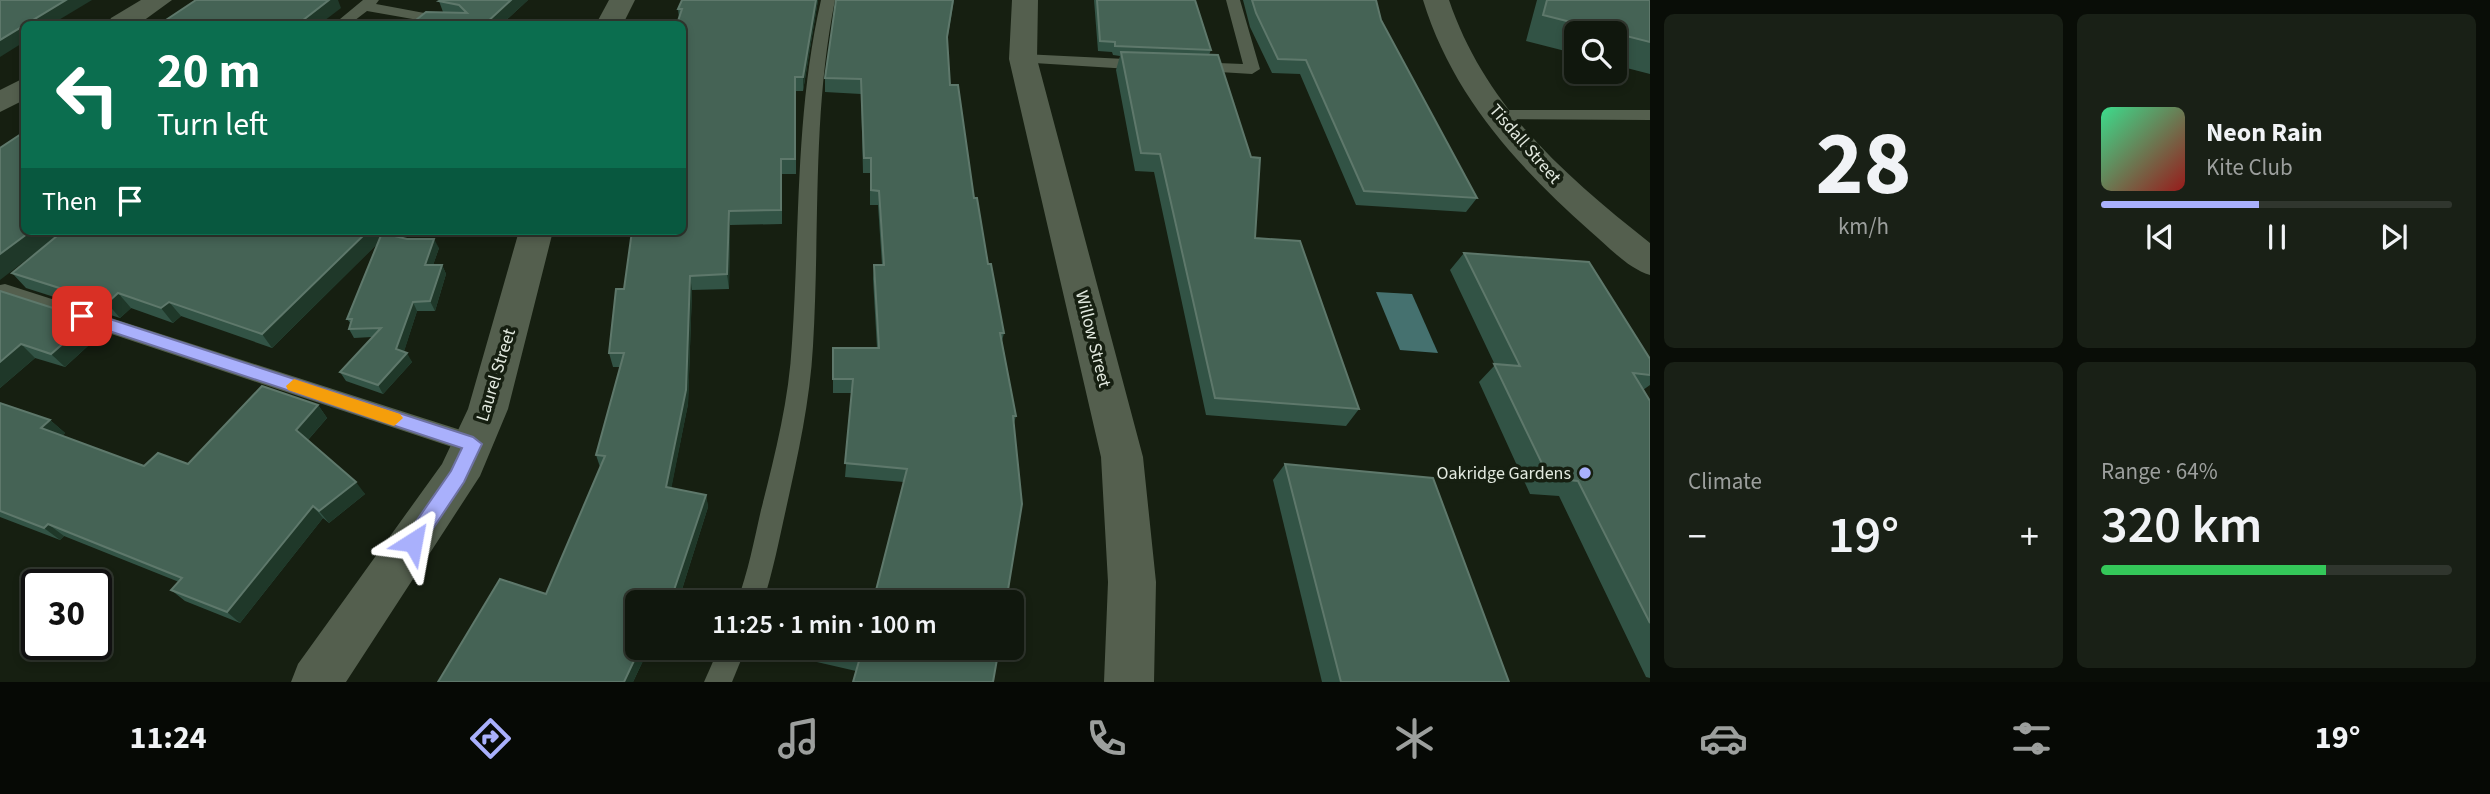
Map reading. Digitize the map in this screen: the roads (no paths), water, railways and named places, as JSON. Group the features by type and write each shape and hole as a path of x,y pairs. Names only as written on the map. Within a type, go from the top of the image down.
{"street":[{"path":"126,21 159,0"},
{"path":"612,21 622,0"},
{"name":"Willow Street","path":"1025,0 1023,59 1122,457 1132,582 1129,682"},
{"name":"Tisdall Street","path":"1436,0 1442,25 1468,76 1498,115 1582,207 1650,262"},
{"path":"0,103 21,89"},
{"name":"Laurel Street","path":"316,682 458,477 488,409 535,235"}],"lane":[{"path":"753,590 797,404 803,343 804,216 810,108 816,46 828,0"},
{"path":"1023,59 1252,69 1233,0"},
{"path":"345,21 368,3 448,21"},
{"path":"1498,115 1650,116"},
{"path":"2,293 26,274"},
{"path":"2,293 473,444"},
{"path":"718,682 727,660"}],"water":[{"path":"1376,292 1412,294 1438,353 1400,350"}],"place":[{"name":"Oakridge Gardens","path":"1585,473"}]}
